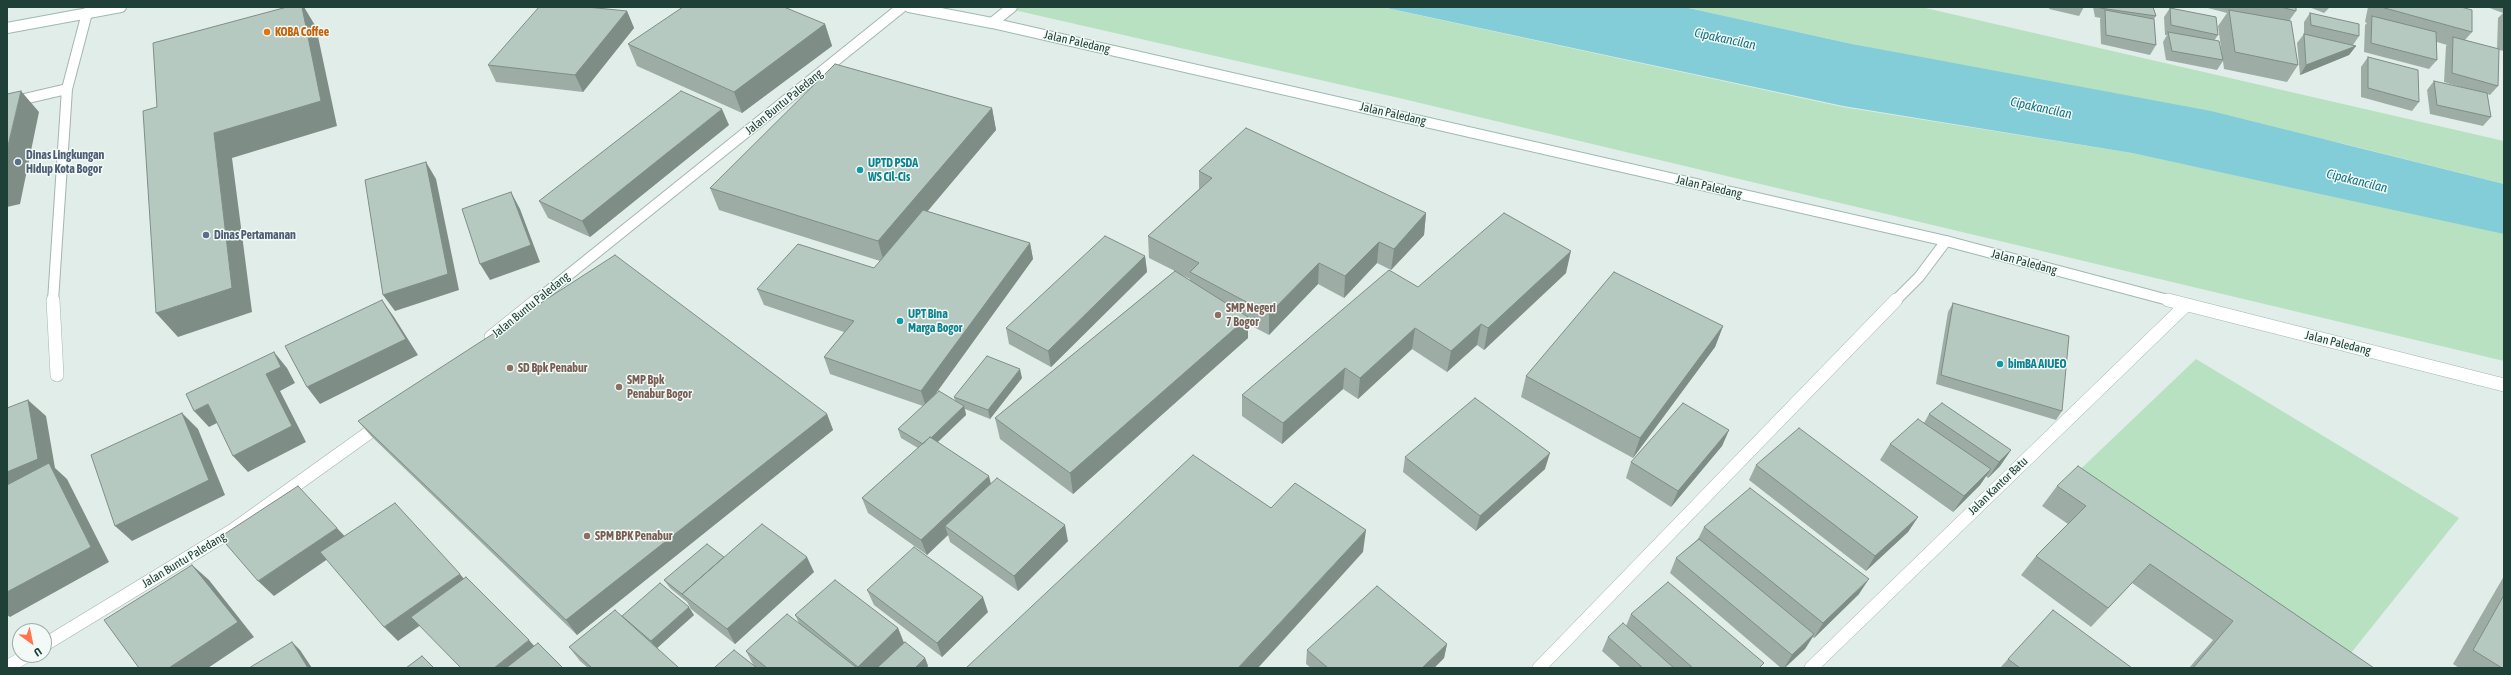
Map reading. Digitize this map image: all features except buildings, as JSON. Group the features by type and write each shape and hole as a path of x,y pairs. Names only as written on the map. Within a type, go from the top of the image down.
{"street":[{"path":"7,28 121,7"},
{"name":"Jalan Buntu Paledang","path":"482,344 902,7"},
{"name":"Jalan Paledang","path":"909,7 992,23 1946,241 2186,305 2504,385"},
{"path":"992,23 1012,7"},
{"path":"56,375 53,291 67,89 87,13"},
{"path":"7,103 67,89"},
{"path":"1539,668 1919,277 1946,241"},
{"name":"Jalan Kantor Batu","path":"1811,668 2186,305"},
{"name":"Jalan Buntu Paledang","path":"52,640 233,530 352,447 389,418"}],"green space":[{"path":"1001,7 1381,7 1843,107 2132,153 2481,227 2504,233 2504,361 1399,98"},
{"path":"1684,7 1921,7 2504,141 2504,184 2345,144 1852,44"},
{"path":"2196,359 2459,518 2339,668 2067,482"}],"water":[{"name":"Cipakancilan","path":"1382,7 1684,7 1852,44 2211,111 2504,184 2504,234 2132,153 1843,106"}],"place":[{"name":"KOBA Coffee","path":"267,32"},
{"name":"Dinas Lingkungan Hidup Kota Bogor","path":"18,162"},
{"name":"UPTD PSDA WS Cil-Cis","path":"860,170"},
{"name":"Dinas Pertamanan","path":"206,235"},
{"name":"SMP Negeri 7 Bogor","path":"1218,315"},
{"name":"UPT Bina Marga Bogor","path":"900,321"},
{"name":"bimBA AIUEO","path":"2000,364"},
{"name":"SD Bpk Penabur","path":"510,368"},
{"name":"SMP Bpk Penabur Bogor","path":"619,387"},
{"name":"SPM BPK Penabur","path":"587,536"}]}
